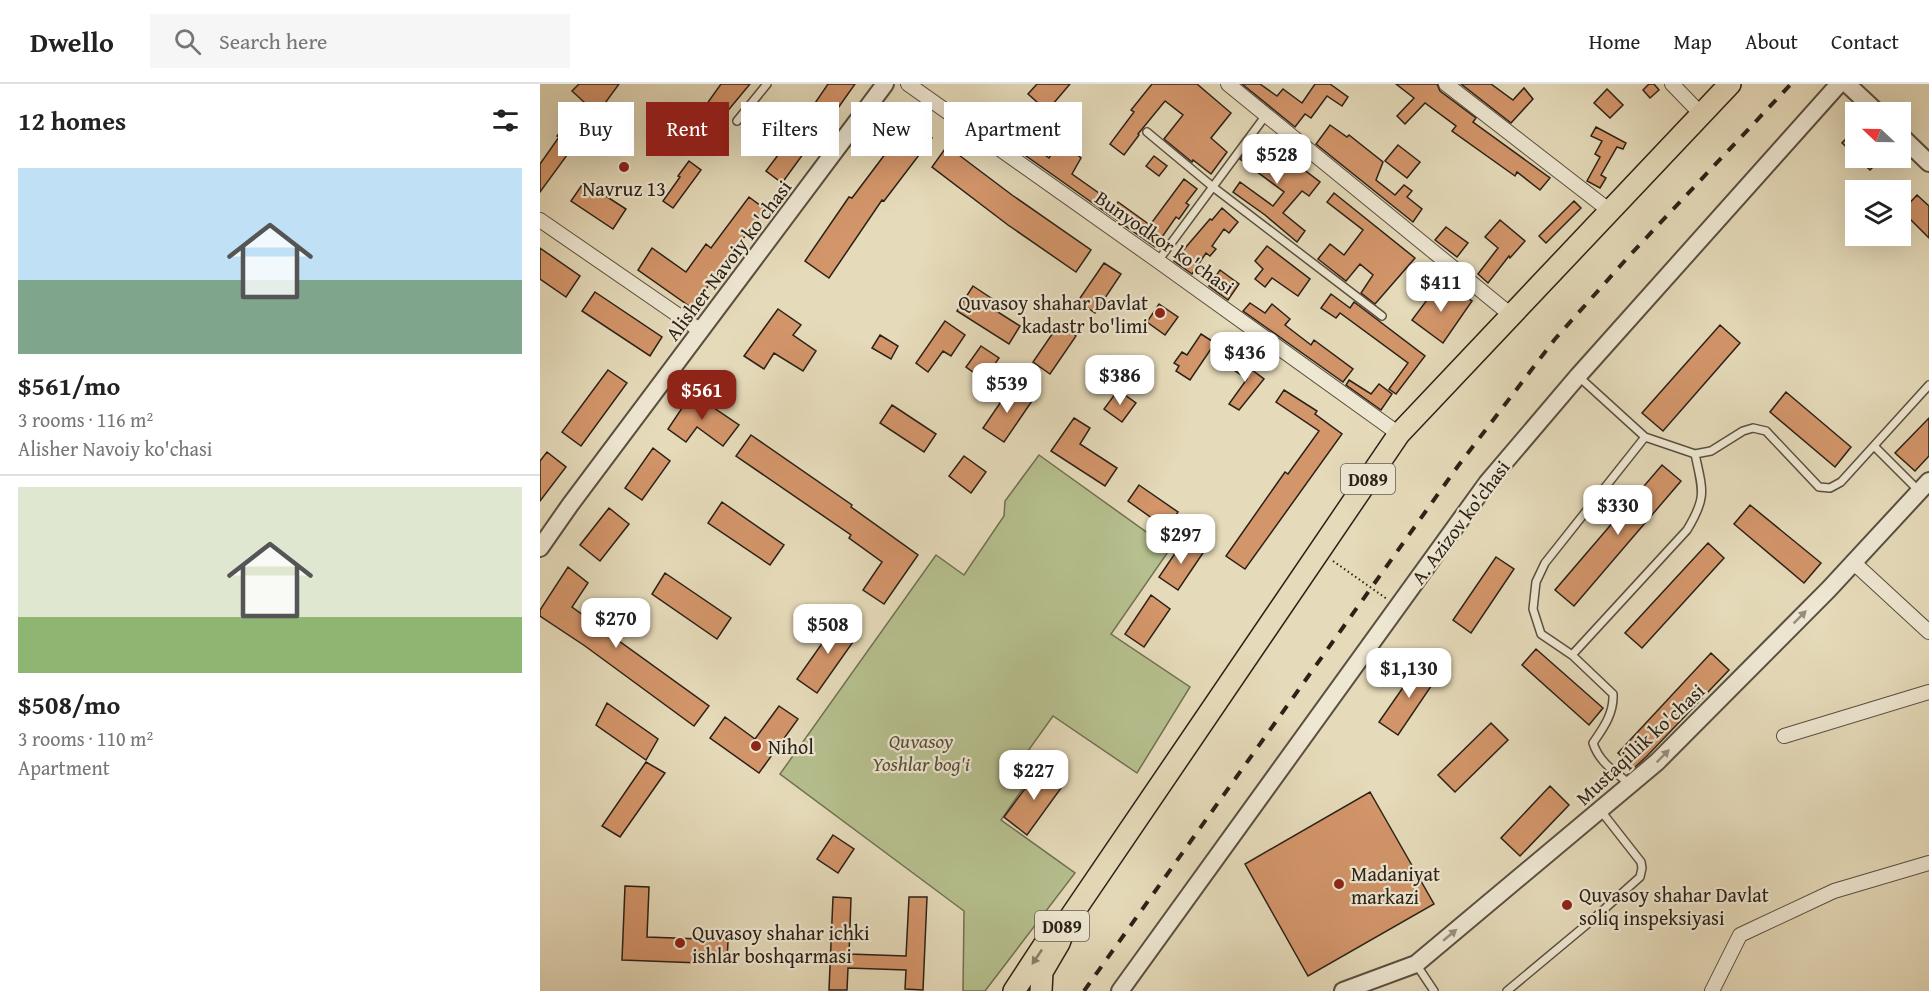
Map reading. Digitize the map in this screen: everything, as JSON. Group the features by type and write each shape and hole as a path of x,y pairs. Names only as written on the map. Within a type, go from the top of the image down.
{"main road":[{"name":"D089","path":"1014,991 1050,936 1066,922 1399,434 1730,84"},
{"name":"D089","path":"1041,991 1042,972 1059,943 1066,922"}],"street":[{"name":"Alisher Navoiy ko'chasi","path":"540,548 885,84"},
{"name":"Bunyodkor ko'chasi","path":"908,84 1399,434"},
{"path":"1228,84 1511,315"},
{"path":"1446,84 1610,211"},
{"path":"1672,84 1701,114"},
{"name":"A. Azizov ko'chasi","path":"1120,991 1487,483 1578,376 1839,84"},
{"path":"1847,84 1866,102"},
{"path":"1911,146 1929,163"},
{"path":"540,220 700,331"},
{"name":"Mustaqillik ko'chasi","path":"1343,991 1416,964 1658,762 1924,486"},
{"path":"1853,562 1929,632"},
{"path":"1784,736 1929,692"},
{"path":"1712,991 1740,935 1834,891 1929,863"}],"lane":[{"path":"737,120 767,84"},
{"path":"1158,261 1266,115"},
{"path":"1147,132 1213,187 1382,316"},
{"path":"1578,376 1646,437 1695,454 1711,451 1743,431 1753,428 1766,431 1819,487 1830,488 1841,482 1875,447 1929,385"},
{"path":"1630,784 1602,761 1593,743 1603,729 1613,707 1613,694 1572,655 1541,634 1533,609 1536,582 1545,563 1646,437"},
{"path":"1875,447 1924,486"},
{"path":"1572,655 1687,530 1699,510 1703,491 1695,454"},
{"path":"1507,991 1640,877 1641,861 1600,810"},
{"path":"1416,964 1434,991"}],"path":[{"path":"1318,551 1398,607"}],"green space":[{"name":"Quvasoy Yoshlar bog'i","path":"1039,455 1170,549 1111,634 1190,687 1137,773 1053,716 1025,755 1039,765 1001,820 1075,873 985,991 963,991 964,911 780,774 936,555 964,575 1004,516 1005,501"}],"building":[{"path":"579,84 619,84 606,102 584,102 572,91"},
{"path":"721,84 750,84 729,109 729,102 708,102"},
{"path":"828,84 855,84 839,107 839,102 816,102"},
{"path":"1037,84 1070,84 1055,102 1037,102 1028,94"},
{"path":"1152,84 1197,84 1231,113 1211,138 1227,152 1211,174 1164,139 1183,115 1165,101 1124,155 1110,144 1134,112 1131,110"},
{"path":"1242,84 1260,84 1277,96 1283,89 1302,103 1315,84 1330,84 1348,97 1342,106 1327,96 1311,118 1305,114 1295,127"},
{"path":"1396,84 1437,84 1440,91 1476,118 1473,122 1550,178 1540,190 1517,172 1515,176 1452,131 1456,126 1425,103 1405,124 1397,116 1414,98"},
{"path":"1461,84 1491,84 1513,100 1524,88 1533,99 1511,123"},
{"path":"1649,84 1654,84 1659,90 1650,98 1643,90"},
{"path":"1607,89 1623,105 1610,118 1594,103"},
{"path":"1330,125 1347,137 1349,135 1383,162 1376,180 1395,195 1404,185 1412,191 1407,197 1422,209 1413,222 1316,144"},
{"path":"1596,127 1626,143 1623,149 1617,147 1601,175 1606,178 1600,188 1587,181 1600,157 1595,154 1602,141 1591,136"},
{"path":"558,138 558,156 566,156 540,192 540,164"},
{"path":"1265,140 1320,182 1309,196 1302,191 1283,213 1305,231 1297,242 1233,192 1240,182 1273,206 1284,192 1240,159 1249,147 1256,152"},
{"path":"1398,145 1420,162 1407,178 1385,161"},
{"path":"944,150 944,156 960,156 1091,250 1076,272 1008,225 932,167"},
{"path":"777,156 802,156 782,183 766,171"},
{"path":"884,156 918,156 884,201 882,200 829,278 805,261 849,197 852,198"},
{"path":"1026,156 1049,158 1050,156 1079,156 1081,158 1072,174 1116,205 1118,202 1150,225 1184,179 1197,189 1186,203 1189,205 1179,219 1176,217 1155,247"},
{"path":"1154,156 1167,166 1159,176 1146,166"},
{"path":"689,161 701,170 673,208 663,201"},
{"path":"584,182 626,209 613,229 571,201"},
{"path":"1334,193 1415,258 1375,304 1361,293 1373,275 1360,264 1346,281 1318,259 1330,244 1344,255 1363,230 1327,202"},
{"path":"1917,195 1929,206 1929,238 1911,220 1911,201"},
{"path":"749,197 765,209 692,308 638,270 652,248 686,272 706,244 711,248"},
{"path":"1574,201 1581,208 1546,243 1539,236"},
{"path":"1222,208 1238,222 1229,233 1224,229 1212,246 1216,249 1210,256 1206,253 1192,274 1174,261"},
{"path":"1500,220 1525,241 1510,258 1509,256 1488,283 1478,274 1498,248 1485,237"},
{"path":"1446,227 1468,243 1457,257 1435,240"},
{"path":"1267,246 1310,279 1298,296 1272,278 1265,287 1255,279 1263,269 1255,261"},
{"path":"540,248 580,276 566,297 540,279"},
{"path":"1104,263 1121,274 1095,313 1078,301"},
{"path":"1220,270 1239,284 1228,300 1209,286"},
{"path":"973,286 997,302 993,309 1020,326 1009,344 957,311"},
{"path":"1427,288 1444,300 1453,288 1472,301 1443,343 1412,320 1427,300 1422,296"},
{"path":"595,292 662,337 650,356 582,311"},
{"path":"1331,294 1350,308 1354,302 1425,356 1396,394 1389,389 1408,363 1340,313 1336,318 1321,308"},
{"path":"1250,303 1265,313 1272,304 1290,319 1285,325 1311,345 1314,340 1353,369 1343,382 1243,311"},
{"path":"1159,304 1178,317 1165,335 1147,322"},
{"path":"778,309 801,325 793,335 816,351 803,371 774,353 764,369 744,356"},
{"path":"945,321 965,335 951,356 943,351 928,372 916,363"},
{"path":"1059,324 1076,336 1050,374 1033,362"},
{"path":"1720,325 1740,343 1663,431 1642,413"},
{"path":"1201,334 1215,343 1190,380 1176,371 1179,366 1174,363 1182,352 1187,355"},
{"path":"880,335 898,346 891,359 872,348"},
{"path":"981,346 999,358 984,380 966,367"},
{"path":"1235,357 1264,379 1239,410 1229,404 1247,379 1228,366"},
{"path":"608,370 627,383 581,446 562,432"},
{"path":"1349,380 1371,394 1379,384 1392,394 1381,410 1346,385"},
{"path":"1011,387 1032,401 1004,442 983,428"},
{"path":"1118,390 1136,403 1122,422 1104,409"},
{"path":"1284,390 1317,411 1315,414 1342,434 1245,569 1226,556 1285,472 1288,474 1319,431 1276,402"},
{"path":"1786,392 1851,447 1835,467 1770,412"},
{"path":"692,393 739,425 723,446 697,427 686,442 668,429"},
{"path":"892,405 936,434 924,452 880,423"},
{"path":"1074,418 1090,428 1080,444 1117,468 1105,486 1051,451"},
{"path":"1929,418 1929,456 1915,471 1895,453"},
{"path":"751,435 852,505 851,507 918,555 884,604 863,590 882,562 849,538 851,535 736,456"},
{"path":"653,448 670,461 642,500 625,488"},
{"path":"547,452 566,467 540,501 540,461"},
{"path":"964,456 986,472 971,493 949,476"},
{"path":"1662,465 1681,481 1574,606 1555,590"},
{"path":"1139,485 1178,512 1167,529 1128,501"},
{"path":"722,502 784,545 770,565 708,523"},
{"path":"1750,505 1821,563 1804,583 1734,524"},
{"path":"609,508 629,524 600,561 580,545"},
{"path":"1184,540 1203,553 1178,590 1159,577"},
{"path":"1708,543 1724,558 1642,648 1625,633"},
{"path":"1496,557 1514,569 1471,633 1453,620"},
{"path":"568,567 588,583 572,607 709,706 694,726 540,616 540,610"},
{"path":"665,573 731,618 717,639 652,594"},
{"path":"1151,595 1170,609 1144,647 1125,634"},
{"path":"840,618 860,632 817,693 797,679"},
{"path":"1536,649 1603,708 1589,725 1522,665"},
{"path":"1711,653 1729,670 1634,768 1618,753"},
{"path":"1420,663 1438,676 1398,735 1379,722"},
{"path":"607,703 658,739 646,760 596,725"},
{"path":"779,706 798,719 759,773 710,738 725,717 755,739"},
{"path":"1491,723 1508,740 1455,792 1438,775"},
{"path":"646,762 665,773 620,837 602,826"},
{"path":"1041,767 1064,784 1027,835 1004,817"},
{"path":"1550,786 1569,805 1520,856 1501,838"},
{"name":"Madaniyat markazi","path":"1370,792 1434,904 1308,976 1245,864"},
{"path":"833,835 854,849 838,873 817,859"},
{"path":"625,886 649,887 647,937 728,940 727,964 622,960"},
{"path":"833,897 851,898 849,954 906,956 909,897 927,897 923,990 905,989 906,970 848,968 847,990 829,990"}],"railway":[{"path":"1084,991 1458,466 1555,339 1630,255 1791,84"}],"place":[{"name":"Navruz 13","path":"624,167"},
{"name":"Quvasoy shahar Davlat kadastr bo'limi","path":"1160,313"},
{"name":"Nihol","path":"756,746"},
{"name":"Madaniyat markazi","path":"1339,884"},
{"name":"Quvasoy shahar Davlat soliq inspeksiyasi","path":"1567,905"},
{"name":"Quvasoy shahar ichki ishlar boshqarmasi","path":"680,943"}]}
